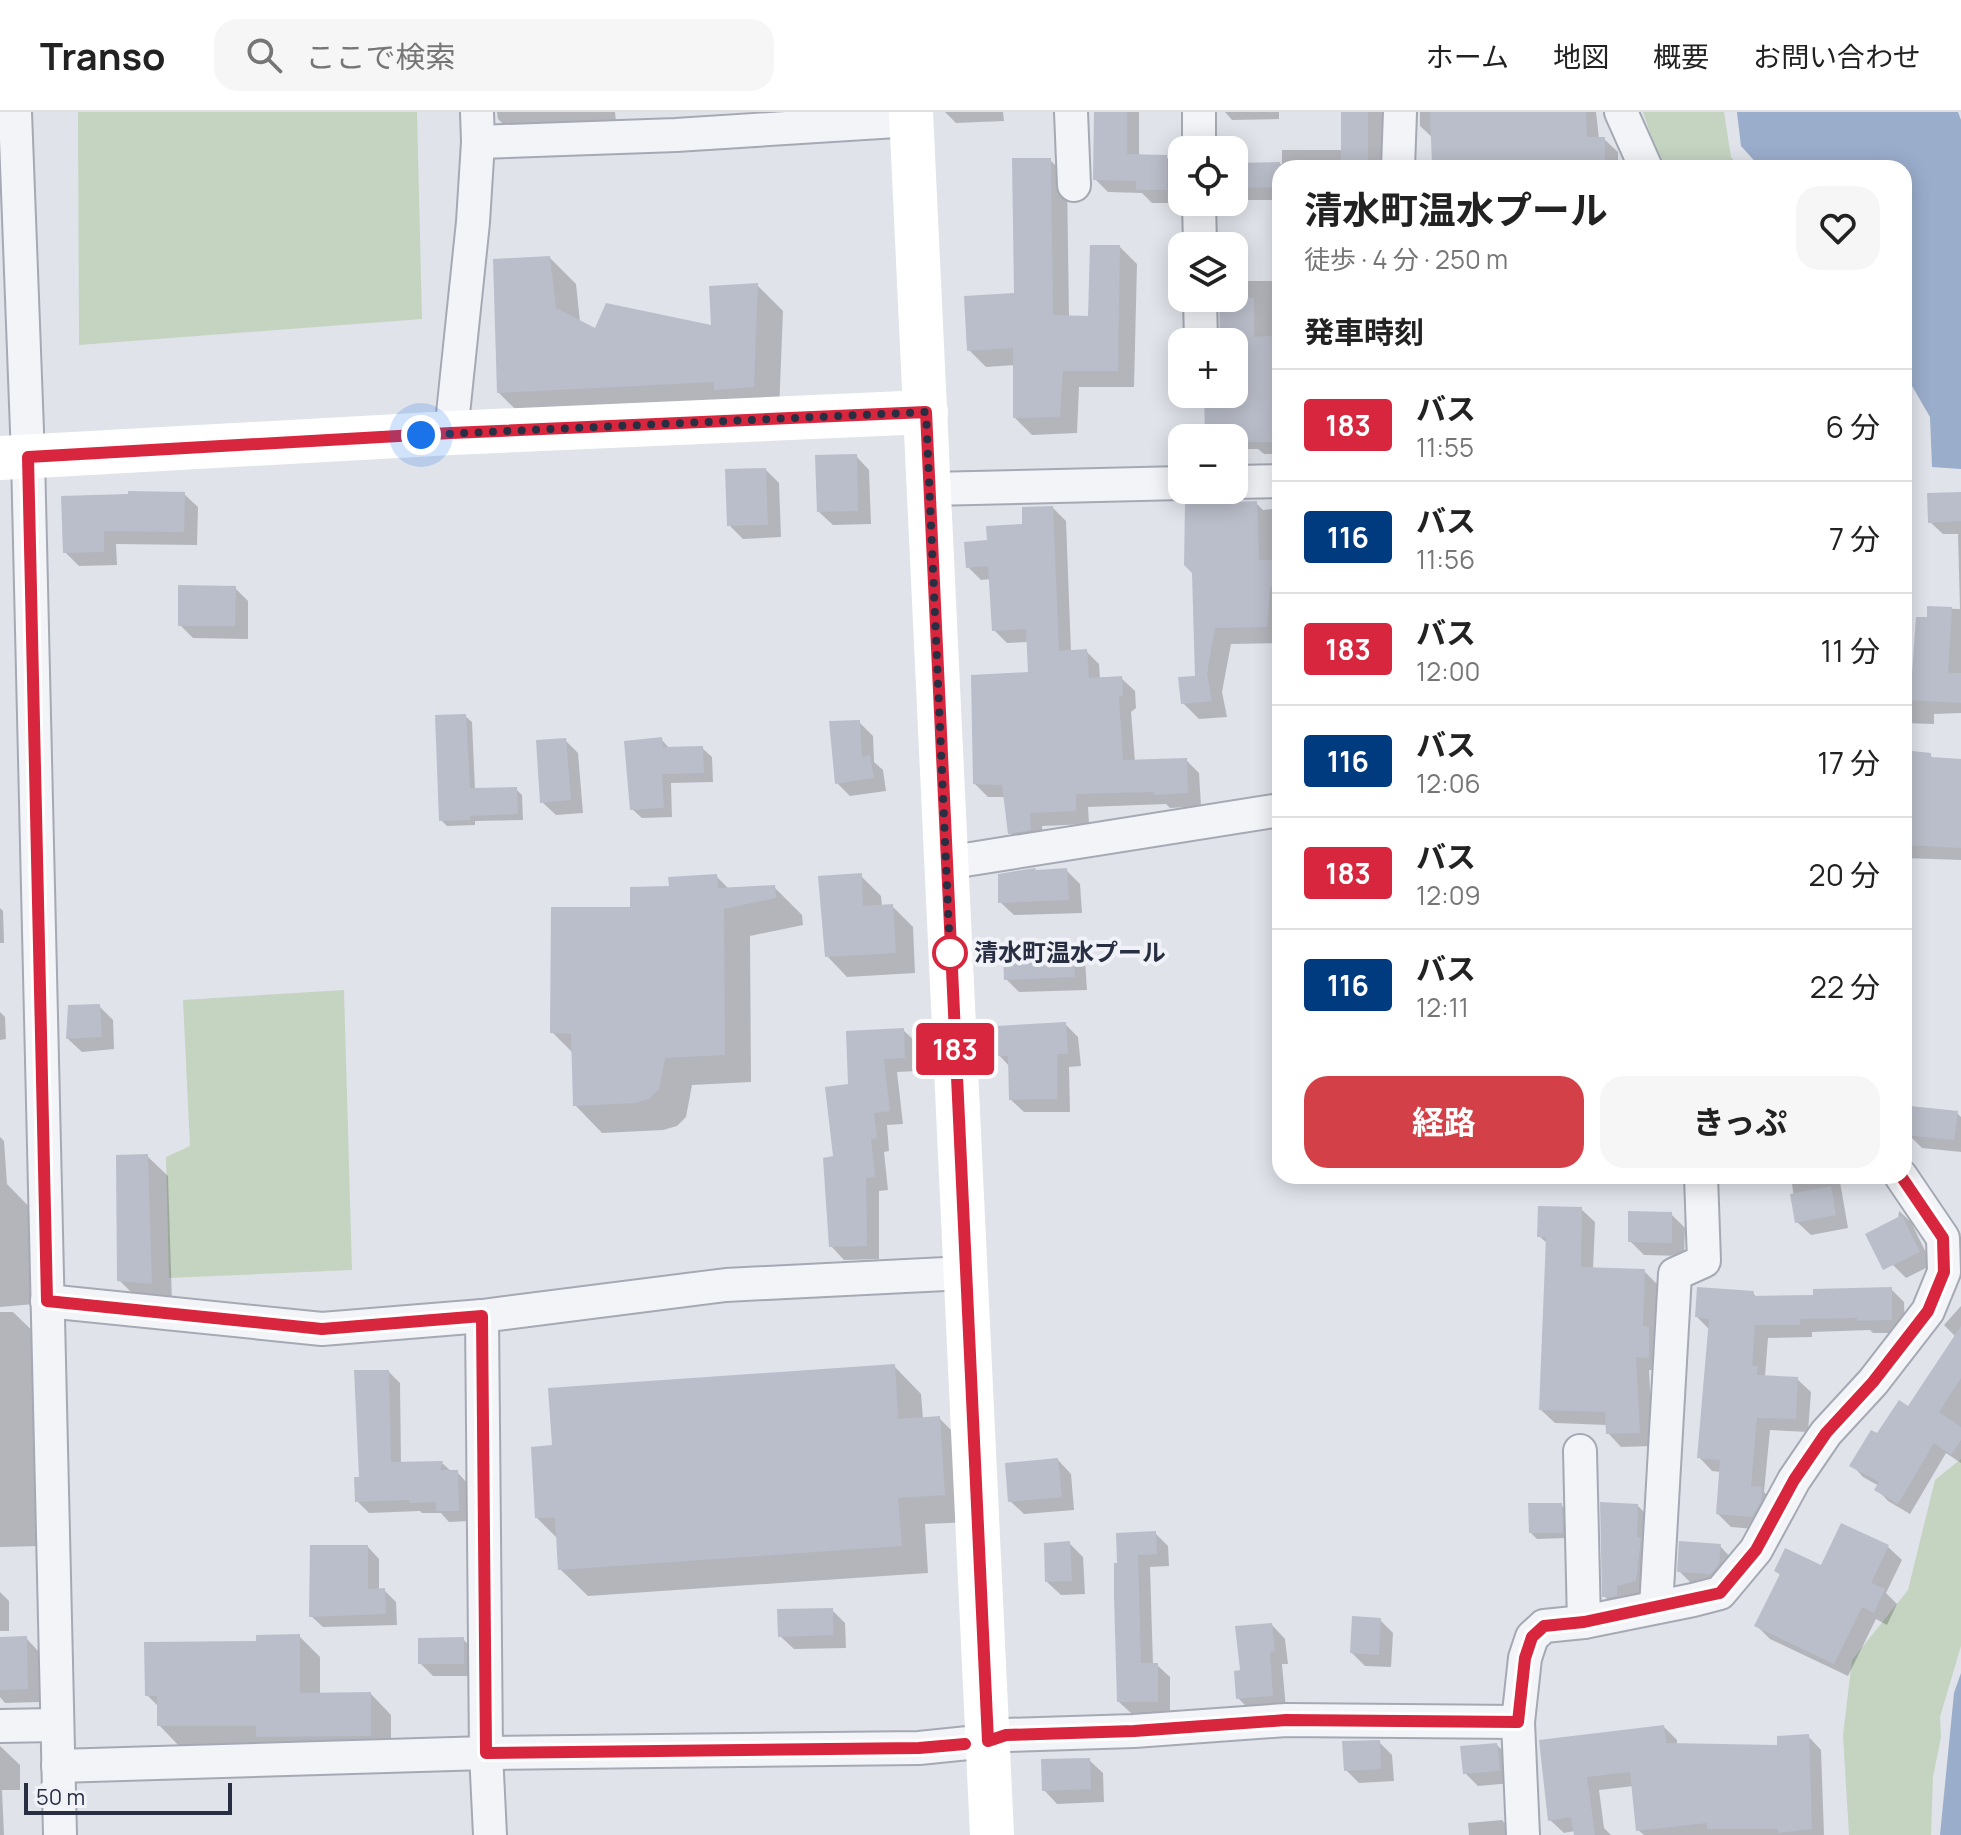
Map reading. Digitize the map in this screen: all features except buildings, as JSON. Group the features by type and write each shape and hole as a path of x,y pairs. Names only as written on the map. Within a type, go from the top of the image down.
{"street":[{"path":"15,112 14,457 47,1301 60,1835"},
{"path":"1071,112 1074,185"},
{"path":"1199,112 1199,136"},
{"path":"1398,160 1400,112"},
{"path":"1621,112 1642,160"},
{"path":"451,433 473,222 478,127 676,135 912,116 992,1835"},
{"path":"14,457 451,433 926,412"},
{"path":"1248,482 1272,481"},
{"path":"929,489 1168,483"},
{"path":"946,863 1272,811"},
{"path":"1656,1607 1675,1274 1704,1261 1701,1184"},
{"path":"1523,1835 1518,1722 1525,1658 1532,1637 1544,1626 1584,1622 1720,1593 1756,1550 1794,1480 1826,1433 1873,1382 1928,1311 1944,1272 1943,1238 1906,1184"},
{"path":"47,1301 322,1329 482,1316 726,1285 965,1273"},
{"path":"482,1316 486,1753 490,1835"},
{"path":"1580,1451 1584,1622"},
{"path":"58,1766 486,1753 919,1748 988,1741 1006,1735 1134,1731 1286,1720 1518,1722"},
{"path":"0,1726 55,1725"}],"green space":[{"path":"78,112 417,112 422,319 79,345"},
{"path":"1643,112 1724,112 1734,160 1659,160"},
{"path":"344,990 352,1270 169,1278 166,1157 190,1146 183,1000"},
{"path":"1961,1459 1961,1646 1940,1717 1941,1737 1933,1777 1931,1835 1849,1835 1843,1735 1852,1660 1908,1590 1935,1480"}],"water":[{"path":"1737,112 1958,112 1961,120 1961,469 1932,467 1930,417 1912,386 1912,160 1754,160 1741,146"},
{"path":"1961,1673 1961,1835 1940,1835 1954,1693"}],"bus line":[{"name":"183","path":"965,1744 919,1748 486,1753 482,1316 322,1329 47,1301 28,457 451,433 926,412 988,1741 1006,1735 1134,1731 1286,1720 1518,1722 1525,1658 1532,1637 1544,1626 1584,1622 1720,1593 1756,1550 1794,1480 1826,1433 1873,1382 1928,1311 1944,1272 1943,1238 1907,1184"}],"place":[{"name":"清水町温水プール","path":"950,953"}],"route":[{"path":"421,435 926,412 950,953"}]}
